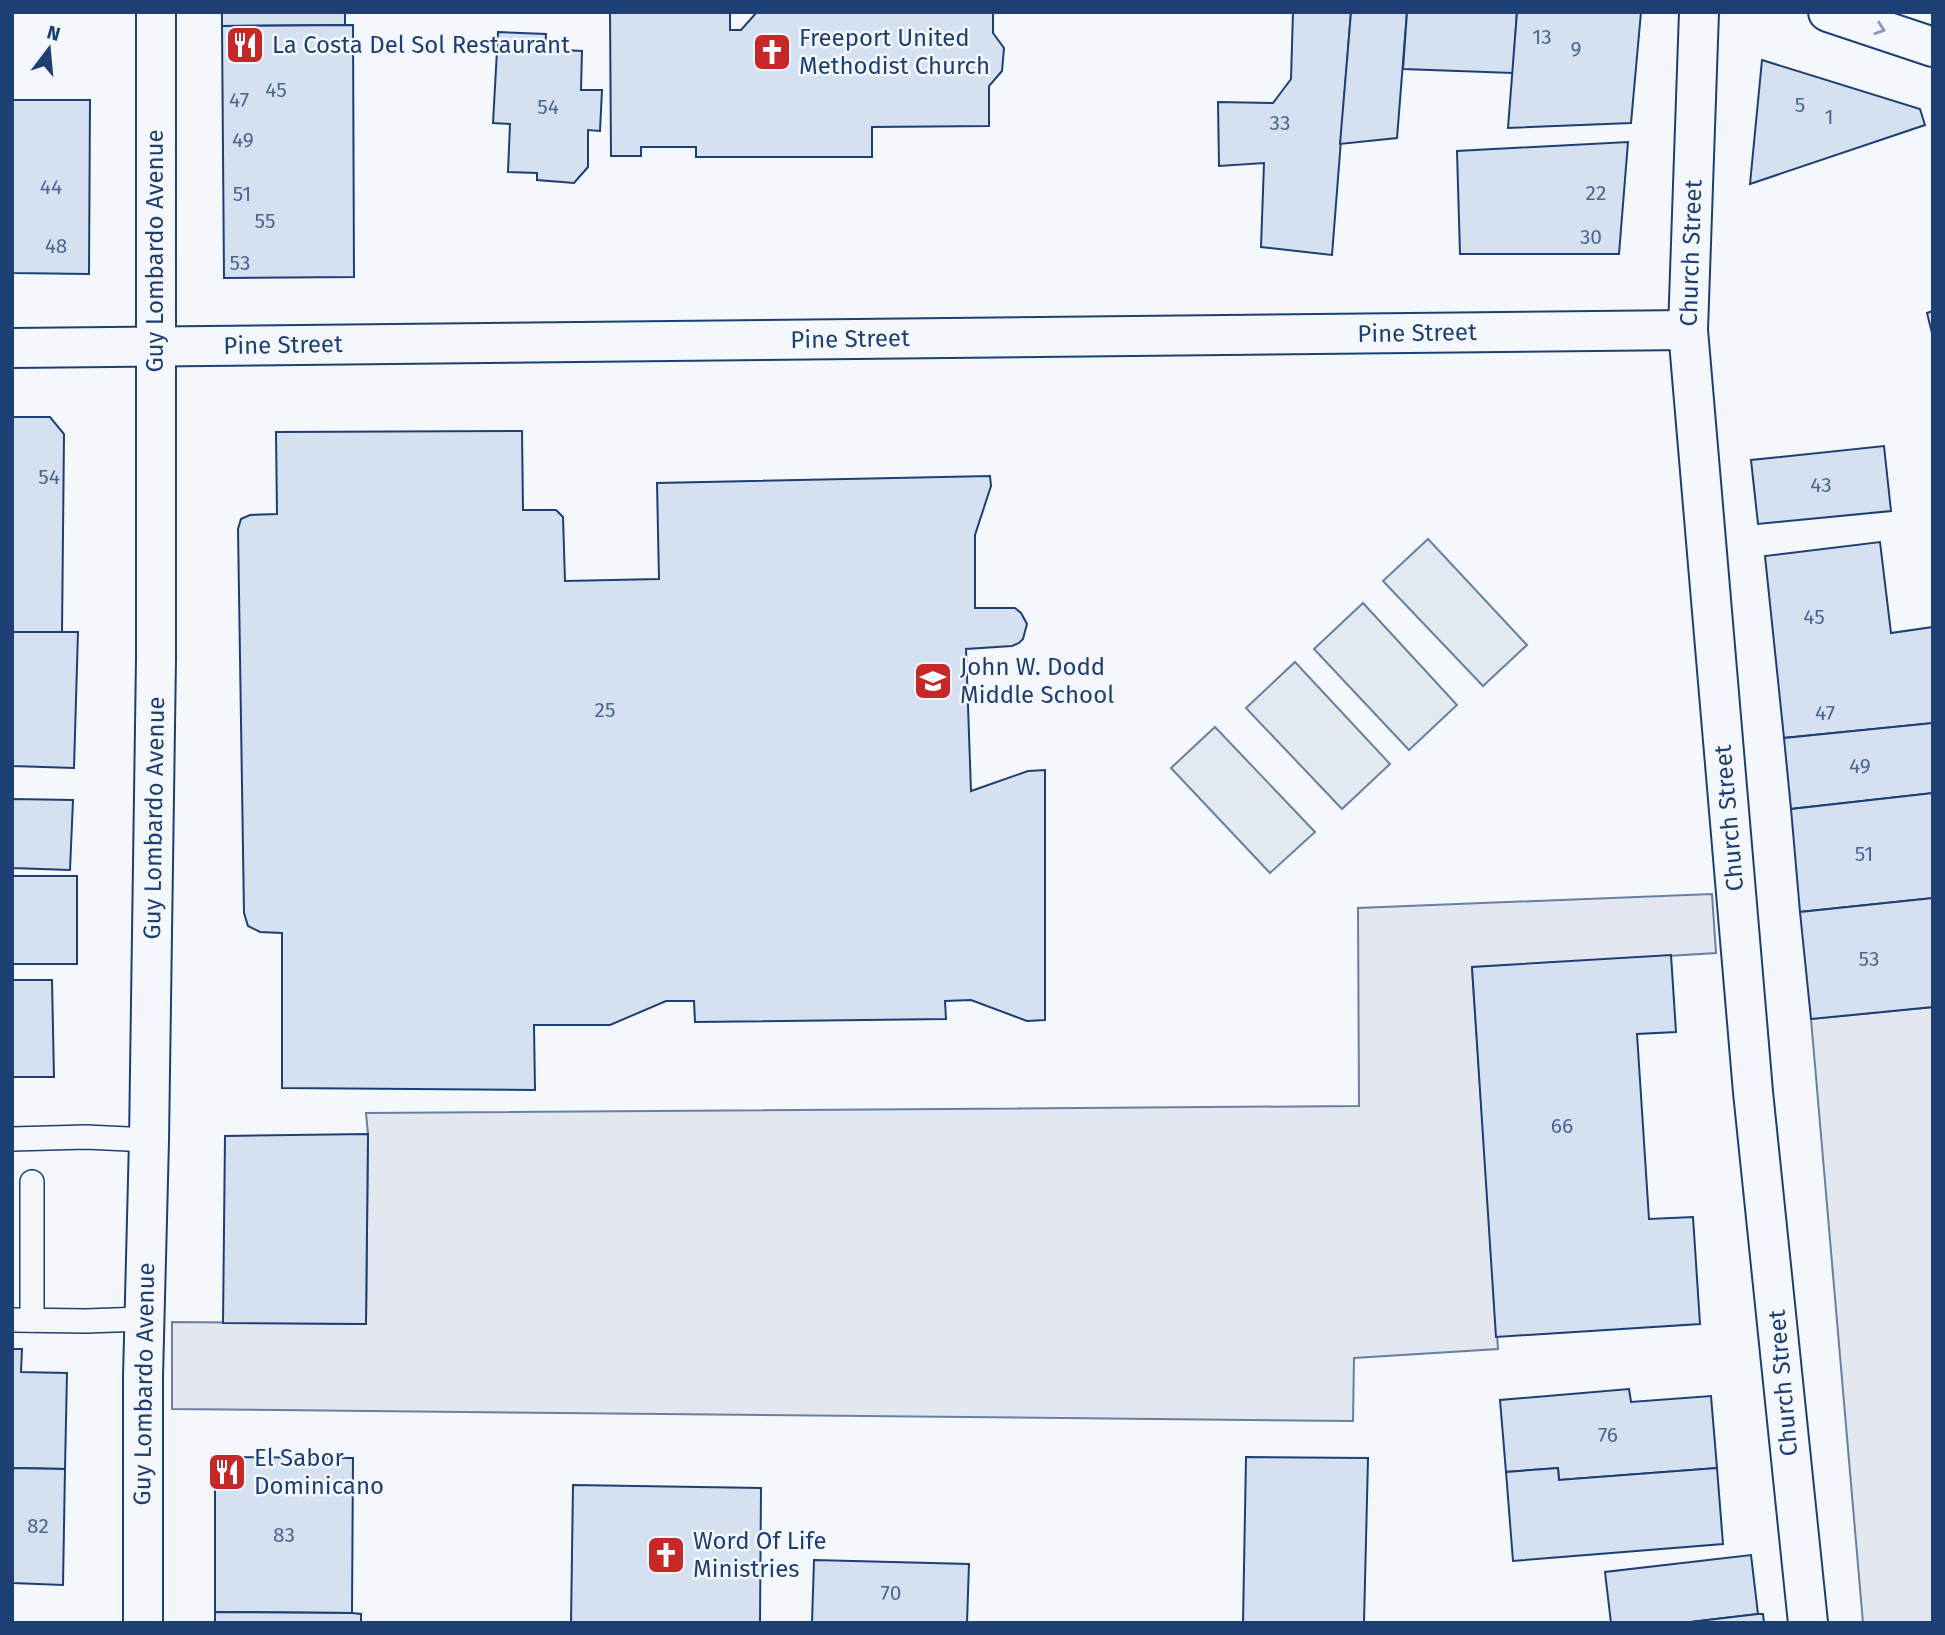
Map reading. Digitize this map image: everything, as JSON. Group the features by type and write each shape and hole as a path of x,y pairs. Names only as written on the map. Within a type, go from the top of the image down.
{"main road":[{"name":"Guy Lombardo Avenue","path":"143,1623 144,1319 156,658 156,12"},
{"name":"Church Street","path":"1699,12 1688,330 1753,1092 1808,1623"},
{"path":"1828,12 1933,47"},
{"name":"Pine Street","path":"12,348 1688,330"}],"lane":[{"path":"12,1139 86,1137 149,1140"},
{"path":"32,1182 22,1320 144,1319"}],"shaded area":[{"path":"1428,539 1527,645 1483,686 1383,581"},
{"path":"1363,603 1457,705 1409,750 1314,649"},
{"path":"1295,662 1390,764 1342,809 1246,708"},
{"path":"1215,727 1315,832 1270,873 1171,768"},
{"path":"1712,894 1716,953 1472,968 1498,1349 1354,1358 1353,1421 172,1409 172,1322 366,1324 366,1113 1359,1106 1358,908"},
{"path":"1933,1007 1933,1623 1863,1623 1811,1019"}],"building":[{"path":"222,12 345,12 345,25 222,26"},
{"path":"610,12 730,12 730,30 741,30 757,12 993,12 993,33 1004,48 1002,71 989,86 989,126 872,127 872,157 696,157 696,147 641,147 641,156 611,156"},
{"path":"1293,12 1351,12 1332,255 1261,247 1264,163 1219,166 1218,102 1273,103 1291,79"},
{"path":"1351,12 1407,12 1397,138 1340,144"},
{"path":"1407,12 1517,12 1513,73 1403,69"},
{"path":"1517,12 1641,12 1631,123 1508,128"},
{"path":"353,25 354,277 224,278 222,26"},
{"path":"498,32 546,34 545,49 582,51 581,90 602,90 600,131 588,130 588,167 574,183 537,180 537,173 508,172 510,124 493,123"},
{"path":"1762,60 1920,109 1925,125 1750,184"},
{"path":"12,100 90,100 89,274 12,273"},
{"path":"1628,142 1619,254 1460,254 1457,151"},
{"path":"1933,311 1933,337 1927,313"},
{"path":"12,417 50,417 64,434 62,633 12,632"},
{"path":"522,431 523,510 556,510 563,517 565,581 659,579 657,483 990,476 991,486 975,535 975,608 1015,608 1027,624 1023,639 1012,646 966,649 971,791 1028,771 1045,770 1045,1020 1027,1021 971,1000 945,1001 946,1019 695,1022 694,1001 666,1001 610,1025 534,1025 535,1090 282,1088 282,933 260,932 248,926 244,913 238,529 241,519 250,515 277,514 276,432"},
{"path":"1884,446 1891,511 1758,524 1751,460"},
{"path":"1880,542 1891,633 1933,627 1933,723 1784,738 1765,556"},
{"path":"12,632 78,632 74,768 12,766"},
{"path":"1933,723 1933,793 1791,809 1784,738"},
{"path":"1933,793 1933,898 1800,912 1791,809"},
{"path":"12,799 73,800 70,870 12,868"},
{"path":"12,876 77,876 77,964 12,964"},
{"path":"1933,898 1933,1007 1811,1019 1800,912"},
{"path":"1671,955 1676,1032 1637,1034 1649,1219 1693,1217 1700,1324 1496,1337 1472,967"},
{"path":"12,980 52,980 54,1077 12,1077"},
{"path":"368,1134 366,1324 223,1323 225,1136"},
{"path":"12,1349 22,1349 21,1372 67,1373 65,1469 12,1468"},
{"path":"1629,1389 1631,1402 1711,1396 1717,1468 1559,1480 1558,1468 1506,1472 1500,1400"},
{"path":"215,1457 353,1458 352,1613 215,1612"},
{"path":"1246,1457 1368,1458 1364,1623 1243,1623"},
{"path":"12,1468 65,1469 63,1585 12,1583"},
{"path":"1558,1468 1559,1480 1717,1468 1723,1544 1513,1561 1506,1472"},
{"name":"Word Of Life Ministries","path":"573,1485 761,1488 760,1623 571,1623"},
{"path":"1751,1555 1758,1614 1682,1623 1611,1623 1605,1572"},
{"path":"814,1560 969,1564 967,1623 812,1623"},
{"path":"215,1612 352,1613 361,1614 361,1623 215,1623"},
{"path":"1763,1614 1764,1623 1682,1623"}],"place":[{"name":"La Costa Del Sol Restaurant","path":"245,45"},
{"name":"Freeport United Methodist Church","path":"772,52"},
{"name":"John W. Dodd Middle School","path":"933,681"},
{"name":"El Sabor Dominicano","path":"227,1472"},
{"name":"Word Of Life Ministries","path":"666,1555"}]}
